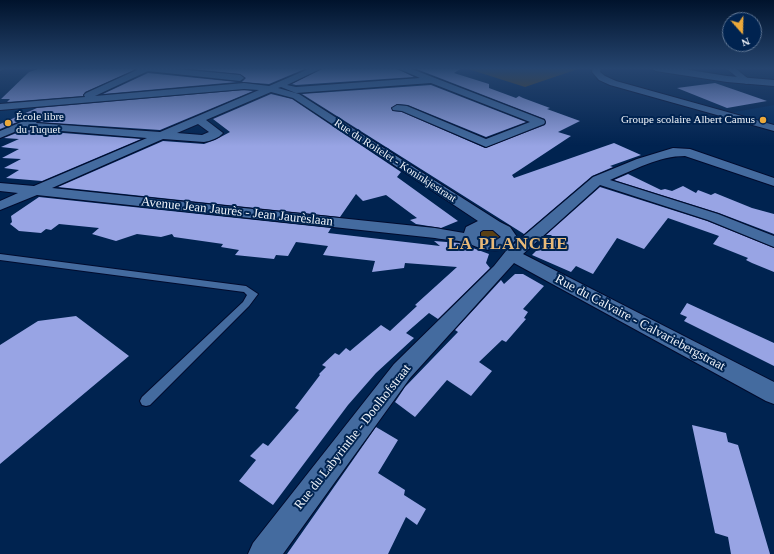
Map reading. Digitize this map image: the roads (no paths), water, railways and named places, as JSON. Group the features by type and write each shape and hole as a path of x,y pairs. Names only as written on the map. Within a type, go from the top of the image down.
{"street":[{"path":"0,135 92,94"},
{"path":"0,107 156,94"},
{"path":"0,206 200,121 259,94"},
{"name":"Rue du Roitelet - Koninkjestraat","path":"297,94 506,232 509,237 508,250"},
{"path":"397,108 403,108 486,143 540,122 468,94"},
{"path":"652,94 774,128"},
{"path":"23,125 204,138 217,133 200,121"},
{"name":"Rue du Labyrinthe - Doolhofstraat","path":"264,554 402,371 500,270 508,250 598,180 641,162 673,152 686,152 774,182"},
{"path":"598,180 713,217 774,242"},
{"name":"Avenue Jean Jaurès - Jean Jaurèslaan","path":"0,187 435,233 474,240 485,245 508,250"},
{"path":"474,240 471,233 475,228 483,225 494,225"},
{"name":"Rue du Calvaire - Calvariebergstraat","path":"508,250 772,396"}],"lane":[{"path":"0,257 246,289 253,294 246,304 146,401"}],"place":[{"name":"Groupe scolaire Albert Camus","path":"763,120"},
{"name":"École libre du Tuquet","path":"8,123"}],"district":[{"name":"LA PLANCHE","path":"508,245"}]}
